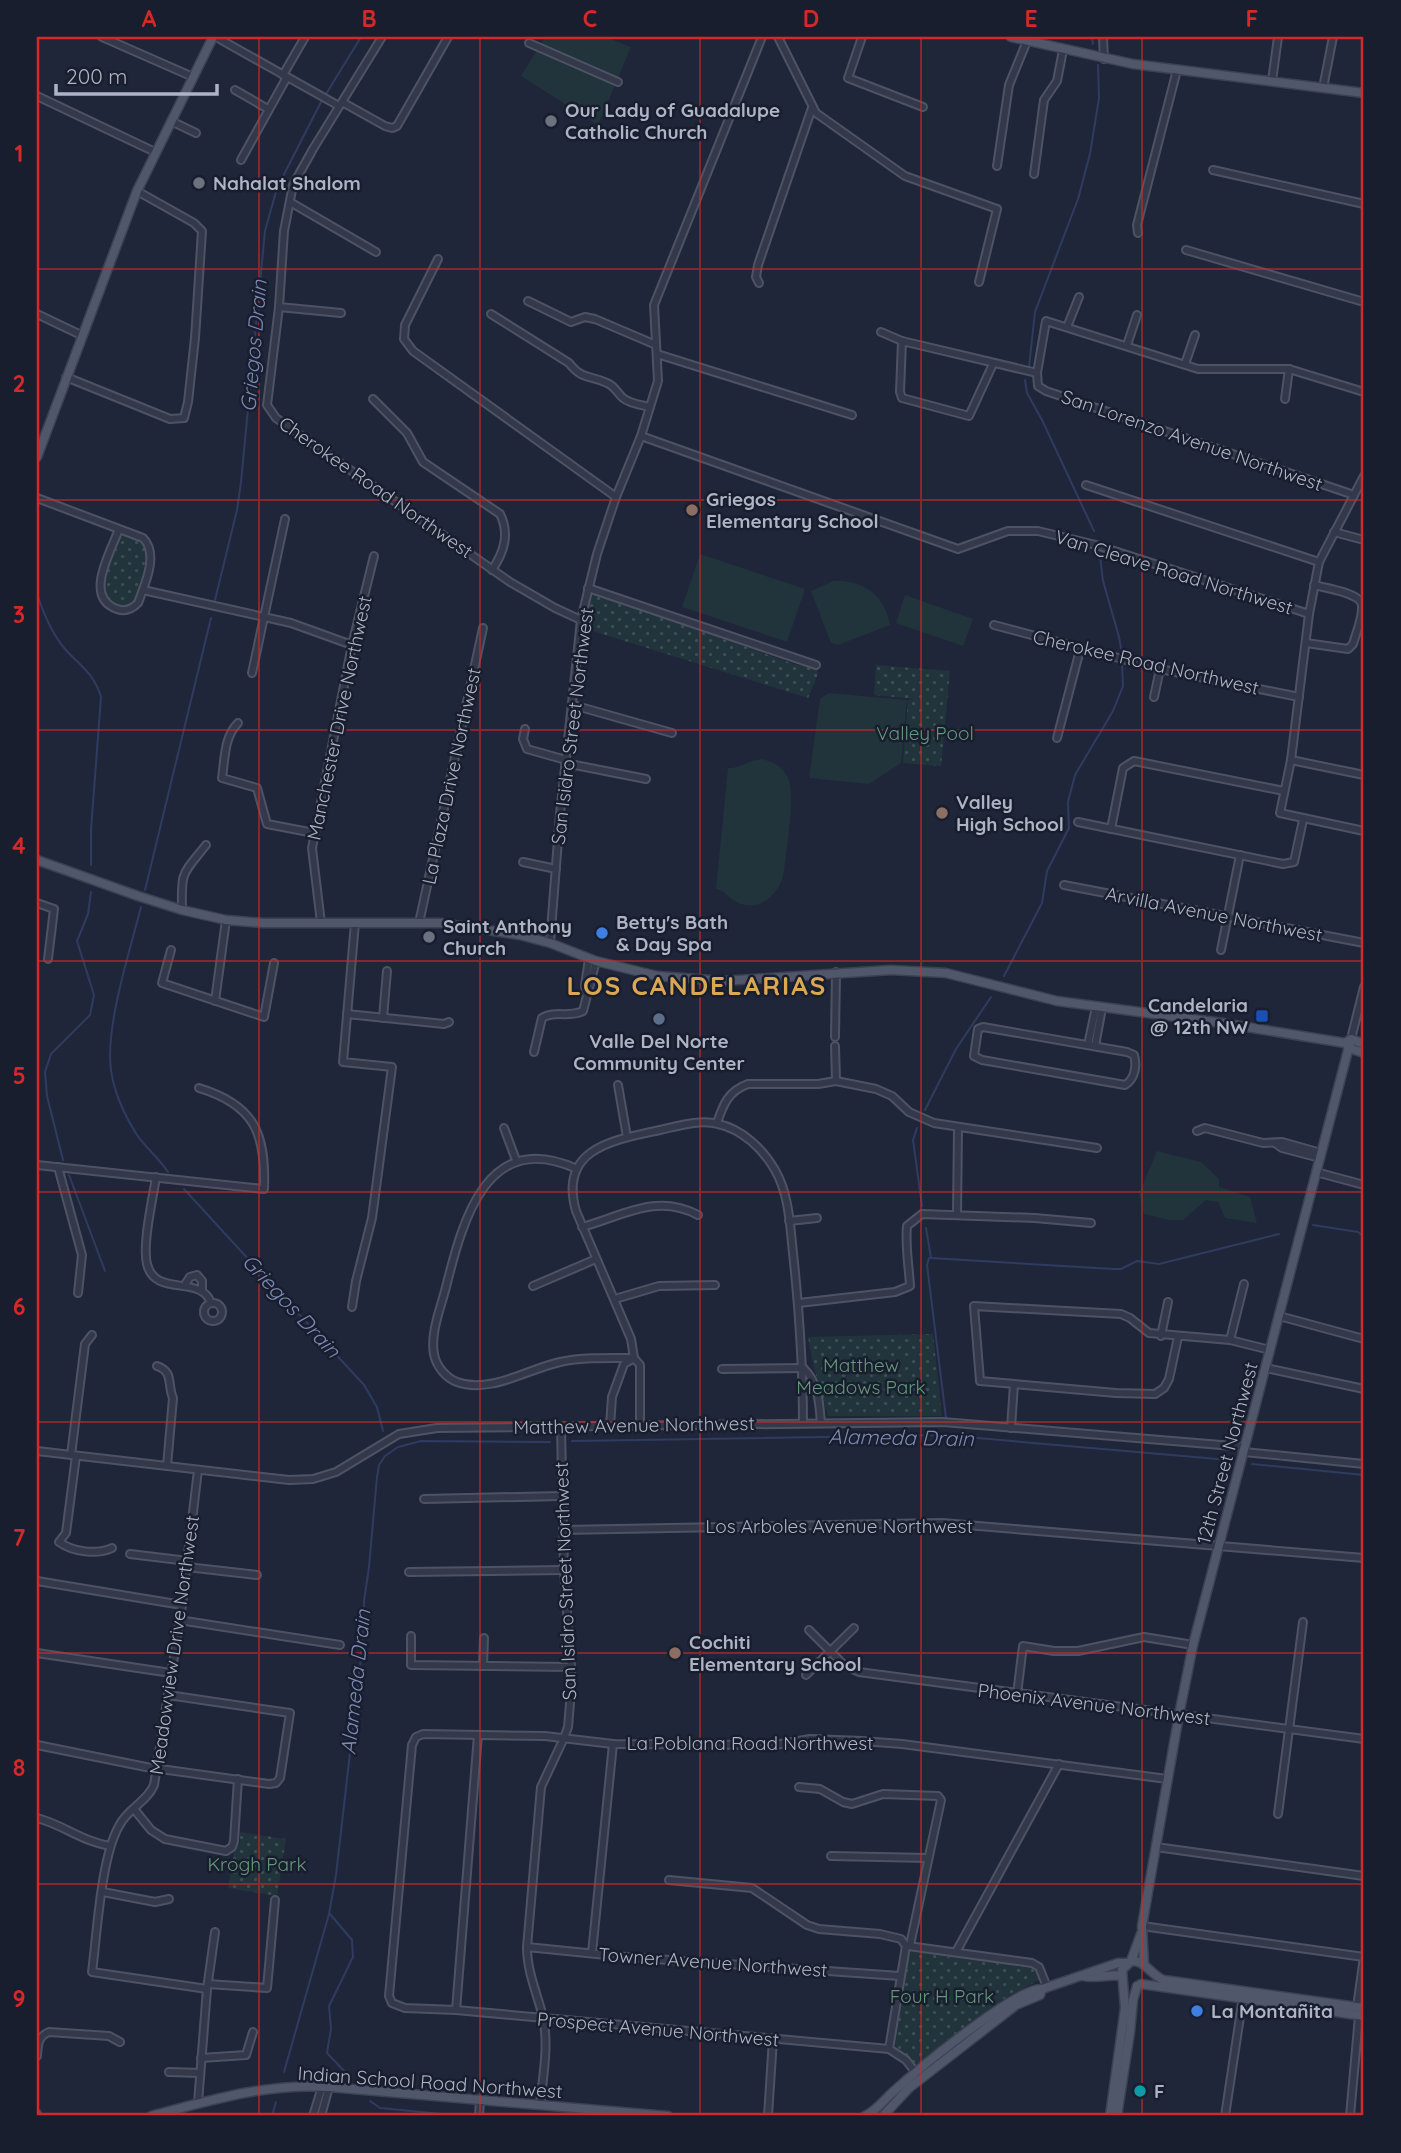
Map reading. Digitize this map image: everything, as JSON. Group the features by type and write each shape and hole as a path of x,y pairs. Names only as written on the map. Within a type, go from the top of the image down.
{"main road":[{"path":"37,457 137,191 215,37"},
{"path":"1015,37 1104,59 1364,93"},
{"path":"37,860 182,910 226,920 467,926 550,943 592,960 657,976 694,981 891,970 946,974 1016,992 1099,1007 1222,1023 1348,1044 1364,1044"},
{"path":"1348,1044 1364,1053"},
{"name":"12th Street Northwest","path":"1129,1962 1142,1929 1193,1646 1348,1044"},
{"name":"12th Street Northwest","path":"1142,1929 1146,1967"},
{"path":"865,2116 879,2108 893,2091 987,2017 1036,1989 1118,1963 1139,1961 1164,1980 1243,1996"},
{"path":"1111,2116 1125,2008 1122,1970 1129,1962"},
{"path":"1117,2116 1133,2000 1139,1985 1147,1978 1146,1967"},
{"path":"1083,1976 1090,1978 1110,1975 1123,1978 1129,1984 1361,2012"},
{"path":"883,2116 909,2088 1016,2006 1040,1995 1045,1988"},
{"name":"Indian School Road Northwest","path":"151,2116 267,2088 291,2086 668,2116"}],"street":[{"path":"102,37 193,78"},
{"path":"215,37 285,76 391,128 397,126 448,37"},
{"path":"241,160 306,37"},
{"name":"Cherokee Road Northwest","path":"382,37 293,185 284,230 279,307 267,405 276,418 492,570 555,608 581,620"},
{"name":"San Isidro Street Northwest","path":"550,943 581,620 616,497 641,436 658,381 654,304 762,37"},
{"path":"778,37 812,108 905,176 997,209 979,282"},
{"path":"862,37 848,78 923,107"},
{"path":"1102,37 1104,59"},
{"path":"1272,81 1278,37"},
{"path":"1322,88 1333,37"},
{"path":"998,166 1009,85 1027,41"},
{"path":"529,43 618,82"},
{"path":"1034,174 1044,100 1057,81 1063,50"},
{"path":"1139,233 1137,225 1177,70"},
{"path":"235,90 268,109"},
{"path":"37,96 155,152"},
{"path":"759,284 756,277 758,265 812,108"},
{"path":"171,121 195,134"},
{"path":"1213,170 1364,204"},
{"path":"66,377 170,419 184,418 195,338 201,231 194,223 137,191"},
{"path":"290,202 376,251"},
{"path":"1186,250 1364,302"},
{"path":"439,260 405,325 404,339 413,351 616,497"},
{"path":"1068,327 1079,297"},
{"path":"528,301 571,322 585,317 595,319 656,345"},
{"path":"279,307 341,313"},
{"path":"37,314 81,335"},
{"path":"491,314 569,363 576,372 586,378 606,382 624,399 650,407"},
{"path":"1127,345 1137,314"},
{"path":"881,332 902,341 1037,373 1046,321 1198,369 1289,369 1364,392"},
{"path":"1185,364 1195,335"},
{"path":"902,341 902,398 957,414 969,416 993,364"},
{"path":"657,354 852,415"},
{"path":"1285,399 1289,369"},
{"name":"San Lorenzo Avenue Northwest","path":"1037,373 1038,386 1046,391 1354,495"},
{"path":"373,399 407,433 423,461 500,514 505,523 505,545 502,556 492,570"},
{"name":"Van Cleave Road Northwest","path":"641,436 958,549 1008,531 1038,531 1096,545 1309,614"},
{"path":"1363,480 1319,562 1309,614 1291,760 1280,813 1364,831"},
{"path":"1086,485 1319,562"},
{"path":"37,498 143,538 149,544 151,553 143,590 138,603 132,609 121,610 110,605 101,596 99,586 119,529"},
{"path":"252,673 285,519"},
{"path":"1334,532 1364,540"},
{"name":"Manchester Drive Northwest","path":"321,923 312,848 314,833 352,645 374,556"},
{"path":"1306,643 1348,649 1353,644 1362,607 1360,600 1354,596 1314,585"},
{"path":"588,588 816,665"},
{"path":"143,590 291,623 352,645"},
{"name":"Cherokee Road Northwest","path":"994,625 1080,650 1160,669 1299,697"},
{"name":"La Plaza Drive Northwest","path":"419,923 483,628"},
{"path":"1057,738 1080,650"},
{"path":"1154,697 1160,669"},
{"path":"573,705 672,733"},
{"path":"239,723 230,731 222,778 257,788 267,824 314,833"},
{"path":"525,729 523,739 527,749 566,760 570,764 646,779"},
{"path":"1291,760 1364,775"},
{"path":"1111,829 1123,768 1129,762 1143,762 1284,791"},
{"path":"1078,822 1283,864 1294,862 1304,820"},
{"path":"182,910 181,880 184,872 206,845"},
{"path":"1221,950 1240,855"},
{"path":"523,862 556,869"},
{"name":"Arvilla Avenue Northwest","path":"1064,885 1364,943"},
{"path":"37,904 54,909 48,959"},
{"path":"215,1001 226,920"},
{"path":"352,1307 372,1219 392,1067 344,1062 355,923"},
{"path":"171,950 162,983 264,1017 274,963"},
{"path":"534,1052 542,1018 546,1015 580,1013 585,1007 592,960"},
{"path":"383,1018 387,971"},
{"path":"835,1037 836,972"},
{"name":"12th Street Northwest","path":"1348,1044 1364,987"},
{"path":"1091,1045 1099,1007"},
{"path":"348,1014 444,1024 449,1022"},
{"path":"982,1027 1091,1045 1134,1055 1136,1062 1131,1082 1125,1086 982,1060 974,1056 978,1029 982,1027"},
{"path":"835,1046 836,1081"},
{"path":"717,1123 727,1098 737,1088 748,1084 818,1084 836,1081 877,1089 892,1096 909,1112 934,1123 1097,1148"},
{"path":"618,1085 627,1137"},
{"path":"37,1165 264,1189 265,1159 254,1126 237,1106 223,1097 199,1088"},
{"path":"640,1425 640,1365 634,1358 631,1339 572,1199 577,1169 599,1146 627,1137 690,1124 717,1123 740,1133 766,1156 780,1180 789,1221 799,1303 803,1423"},
{"path":"504,1128 516,1160"},
{"path":"957,1214 958,1128"},
{"path":"1197,1131 1205,1128 1321,1155"},
{"path":"577,1169 550,1158 516,1160 502,1167 484,1184 456,1250 433,1342 436,1361 447,1376 469,1384 505,1380 559,1362 634,1358"},
{"path":"58,1167 82,1255 78,1293"},
{"path":"1316,1172 1364,1185"},
{"path":"156,1177 146,1264 151,1274 162,1283 201,1292 209,1297 211,1303"},
{"path":"582,1227 634,1209 660,1205 684,1207 698,1215"},
{"path":"799,1303 895,1292 909,1286 905,1240 907,1226 922,1214 1091,1223"},
{"path":"789,1221 817,1218"},
{"path":"533,1286 596,1259"},
{"path":"184,1286 190,1277 197,1275 202,1281 201,1292"},
{"path":"1230,1340 1244,1284"},
{"path":"615,1299 659,1286 715,1286"},
{"path":"1161,1336 1168,1302"},
{"path":"1178,1337 1169,1379 1164,1388 1155,1394 1126,1394 980,1381 974,1306 1121,1314 1149,1333 1161,1336 1230,1340 1270,1350"},
{"path":"1279,1316 1364,1339"},
{"path":"92,1335 85,1345 66,1533 60,1542 68,1548 103,1553 112,1548"},
{"path":"610,1426 612,1397 624,1363 634,1358"},
{"path":"158,1366 170,1374 169,1389 173,1398 167,1466"},
{"path":"722,1369 803,1368 811,1375 817,1387 821,1423"},
{"path":"1266,1368 1364,1389"},
{"path":"1011,1428 1014,1384"},
{"name":"Matthew Avenue Northwest","path":"37,1451 277,1479 313,1479 344,1468 391,1438 409,1431 437,1428 943,1422 1364,1464"},
{"name":"San Isidro Street Northwest","path":"540,2105 545,2041 543,2019 527,1964 527,1947 541,1787 564,1738 569,1715 571,1667 564,1570 561,1427"},
{"name":"Meadowview Drive Northwest","path":"198,1470 188,1564 158,1769 151,1793 119,1825 110,1846 92,1972 208,1986"},
{"path":"424,1499 561,1496"},
{"name":"Los Arboles Avenue Northwest","path":"564,1530 942,1523 1364,1558"},
{"path":"130,1554 257,1575"},
{"path":"409,1572 564,1570"},
{"path":"37,1581 182,1605"},
{"path":"179,1620 340,1645"},
{"path":"1278,1814 1303,1622"},
{"path":"806,1675 854,1628"},
{"name":"Phoenix Avenue Northwest","path":"809,1630 845,1666 859,1672 1364,1739"},
{"path":"411,1636 411,1665 571,1667"},
{"path":"1017,1694 1023,1646 1054,1651 1078,1651 1144,1637 1193,1646"},
{"path":"483,1666 484,1638"},
{"path":"37,1653 171,1674"},
{"path":"37,1745 158,1769 269,1784 276,1783 280,1778 290,1713 168,1695"},
{"name":"La Poblana Road Northwest","path":"392,2003 390,1996 412,1745 416,1737 423,1734 564,1738 613,1744 775,1745 810,1739 831,1739 902,1744 1167,1779"},
{"path":"456,2010 478,1734"},
{"path":"592,1953 613,1744"},
{"path":"956,1952 1059,1764"},
{"path":"134,1809 151,1830 165,1839 221,1851 232,1847 238,1779"},
{"path":"799,1787 820,1789 852,1804 883,1794 938,1796 941,1800 900,1976 889,2049 906,2060 916,2073"},
{"path":"37,1818 52,1822 90,1843 110,1846"},
{"path":"1156,1847 1364,1875"},
{"path":"831,1856 928,1858"},
{"path":"669,1880 752,1888 807,1925 819,1929 890,1936 901,1939 908,1946 1032,1963 1039,1966 1045,1988"},
{"path":"103,1892 155,1902 169,1899"},
{"path":"208,1986 267,1988 275,1900"},
{"path":"1142,1929 1364,1957 1350,2116"},
{"path":"198,2104 215,1932"},
{"name":"Towner Avenue Northwest","path":"527,1947 900,1976"},
{"path":"1225,2116 1243,1996"},
{"name":"Prospect Avenue Northwest","path":"392,2003 405,2008 456,2010 889,2049"},
{"path":"37,2056 38,2041 41,2035 49,2032 109,2036 120,2042"},
{"path":"201,2058 246,2055 253,2032"},
{"path":"768,2116 773,2039"},
{"path":"169,2072 200,2073"},
{"path":"313,2116 326,2087"},
{"path":"321,2116 326,2087"},
{"path":"479,2116 480,2101"}],"green space":[{"path":"545,37 606,37 631,47 598,125 521,76"},
{"path":"125,535 141,542 148,551 136,599 122,607 108,599 104,583 120,537"},
{"path":"700,554 805,589 787,642 682,607"},
{"path":"833,581 854,583 871,591 883,606 890,625 838,645 831,643 811,591"},
{"path":"596,594 797,665 817,668 818,674 808,698 586,629 591,595"},
{"path":"905,595 973,619 963,646 896,623"},
{"name":"Valley Pool","path":"876,665 950,671 941,766 903,763 908,700 915,699 874,695"},
{"path":"829,693 907,700 901,763 869,784 809,778 820,699"},
{"path":"762,759 781,768 790,786 791,809 784,872 778,888 767,900 760,904 744,905 716,889 728,768"},
{"path":"1157,1151 1201,1162 1219,1179 1219,1187 1250,1197 1257,1223 1225,1218 1218,1202 1206,1200 1183,1220 1144,1214 1139,1194"},
{"name":"Matthew Meadows Park","path":"933,1334 942,1416 828,1416 808,1337"},
{"name":"Krogh Park","path":"240,1832 286,1839 277,1896 228,1888"},
{"name":"Four H Park","path":"908,1951 1031,1968 1036,1971 1039,1980 1004,1999 917,2066 894,2046"}],"waterway":[{"name":"Griegos Drain","path":"326,94 361,37"},
{"path":"1092,37 1093,44"},
{"path":"1029,367 1035,312 1078,199 1090,154 1099,98 1098,65"},
{"name":"Griegos Drain","path":"215,600 237,510 241,482 265,231 277,188 321,102"},
{"path":"1025,380 1027,393 1094,531"},
{"path":"1100,556 1103,581 1122,654"},
{"path":"37,594 56,637 90,676 101,697 91,865"},
{"name":"Griegos Drain","path":"145,890 211,618"},
{"path":"1004,976 1042,903 1047,871 1069,828 1068,802 1075,775 1113,711 1123,686 1122,663"},
{"path":"63,1160 47,1096 45,1072 51,1054 90,1015 94,995 77,941 88,914 91,892"},
{"name":"Griegos Drain","path":"141,907 115,1011 110,1052 111,1070 124,1112 141,1140 168,1172"},
{"path":"925,1110 956,1049 991,997"},
{"path":"917,1128 913,1140 922,1206"},
{"path":"69,1175 105,1271"},
{"name":"Griegos Drain","path":"184,1189 364,1385 377,1407 383,1431"},
{"path":"1313,1225 1358,1232 1364,1237"},
{"path":"926,1228 931,1258 1113,1269 1121,1269 1137,1261 1159,1264 1279,1234"},
{"path":"929,1258 927,1265 946,1418"},
{"name":"Alameda Drain","path":"572,1441 943,1435 1229,1460"},
{"name":"Alameda Drain","path":"284,2072 329,1914 336,1875 363,1640 364,1601 379,1465 385,1456 398,1447 421,1441 550,1442"},
{"name":"Alameda Drain","path":"1252,1464 1364,1475"},
{"path":"330,1914 352,1940 353,1957 329,2006 331,2029 327,2053 349,2076"},
{"path":"370,2101 380,2108 462,2116"},
{"name":"Alameda Drain","path":"272,2116 276,2102"}],"place":[{"name":"Our Lady of Guadalupe Catholic Church","path":"551,121"},
{"name":"Nahalat Shalom","path":"199,183"},
{"name":"Griegos Elementary School","path":"692,510"},
{"name":"Valley High School","path":"942,813"},
{"name":"Betty's Bath & Day Spa","path":"602,933"},
{"name":"Saint Anthony Church","path":"429,937"},
{"name":"Candelaria @ 12th NW","path":"1262,1016"},
{"name":"Valle Del Norte Community Center","path":"659,1019"},
{"name":"Cochiti Elementary School","path":"675,1653"},
{"name":"La Montañita","path":"1197,2011"},
{"name":"F","path":"1140,2091"}],"district":[{"name":"LOS CANDELARIAS","path":"697,986"}]}
